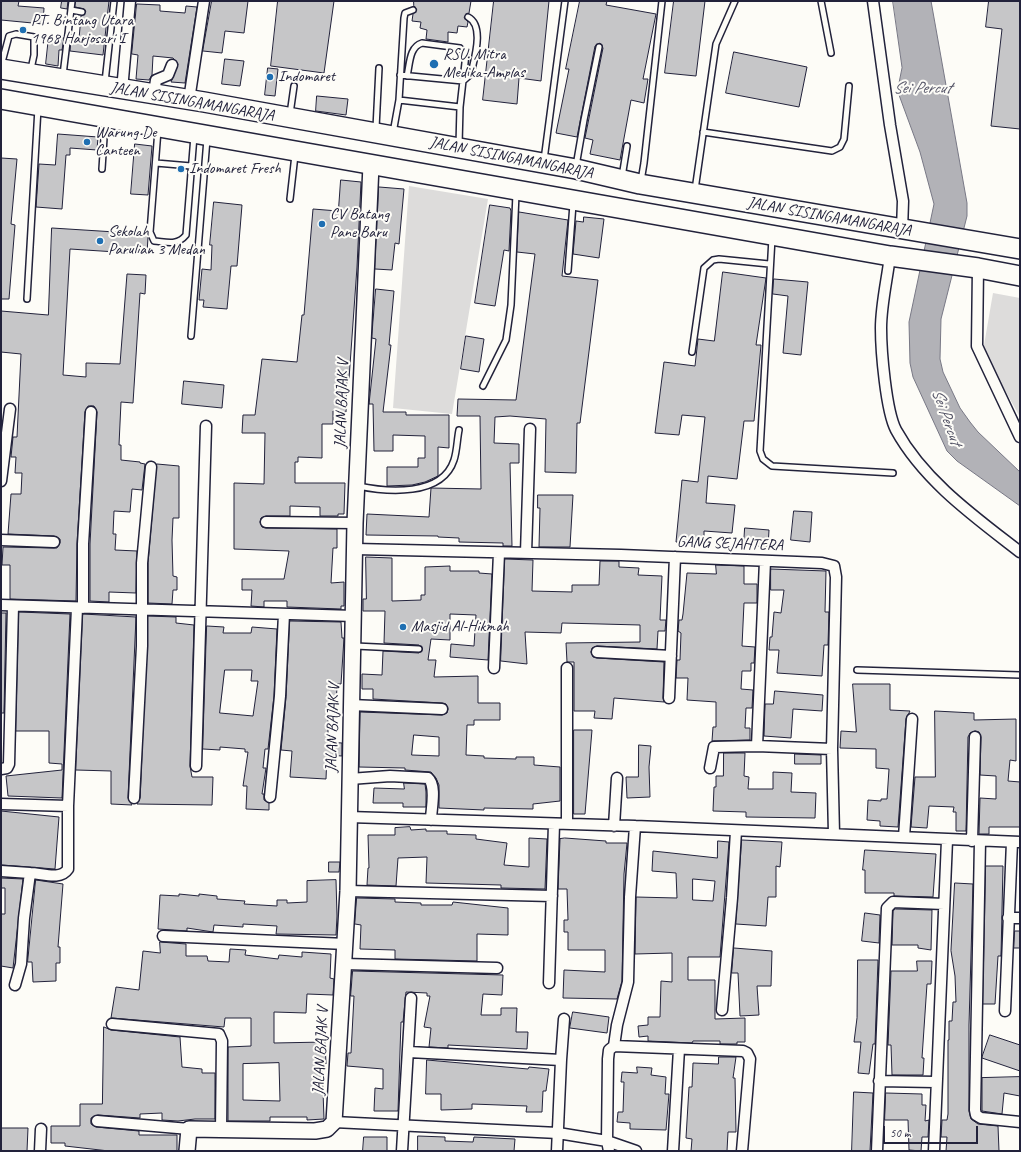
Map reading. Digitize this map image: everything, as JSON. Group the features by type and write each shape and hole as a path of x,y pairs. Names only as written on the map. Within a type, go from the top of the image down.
{"highway":[{"name":"JALAN SISINGAMANGARAJA","path":"1,69 189,100 289,119 544,163 640,184 1020,249"},
{"name":"JALAN SISINGAMANGARAJA","path":"1,99 296,152 447,177 516,191 898,257 978,268 1020,276"}],"street":[{"path":"113,88 130,1"},
{"path":"189,100 202,1"},
{"path":"873,1 890,125 903,201 904,230"},
{"path":"154,94 156,80 168,75 172,66"},
{"name":"JALAN BAJAK V","path":"334,1122 346,944 357,486 371,165"},
{"path":"898,257 881,328 888,401 896,429 922,468 959,503 1020,552"},
{"path":"978,268 977,346 1020,437"},
{"path":"1,481 10,409"},
{"path":"1,871 57,876 62,875 68,869 68,806 91,412"},
{"path":"196,766 206,426"},
{"path":"526,553 530,429"},
{"path":"134,798 142,646 145,522 151,467"},
{"path":"266,522 356,524"},
{"path":"1,540 54,542"},
{"name":"GANG SEJAHTERA","path":"355,549 675,557 828,564 834,566 836,570 832,749 834,834"},
{"path":"494,668 499,552"},
{"path":"669,698 675,557"},
{"path":"757,746 765,561"},
{"path":"1,605 354,616"},
{"path":"1,769 7,768 9,764 13,606"},
{"path":"270,797 280,696 284,614"},
{"path":"597,652 670,656"},
{"path":"567,668 567,824"},
{"path":"352,705 442,709"},
{"path":"904,837 912,718"},
{"path":"975,737 975,1110 976,1115 981,1118 1020,1122"},
{"path":"710,768 714,747 757,746 832,749"},
{"path":"350,779 390,776 428,778 431,782 433,790 431,820"},
{"path":"614,826 617,778"},
{"path":"1,804 68,806"},
{"path":"349,817 635,826 904,837 976,841 1016,847 1008,918 1005,1010"},
{"path":"549,983 554,824"},
{"path":"614,1046 617,1025 628,982 630,897 635,826"},
{"path":"722,1010 732,898 736,831"},
{"path":"934,1151 935,1082 946,840"},
{"path":"15,985 21,964 24,918 30,873"},
{"path":"348,891 552,896"},
{"path":"877,1151 887,908 893,902 944,904"},
{"path":"1008,918 1020,918"},
{"path":"164,936 346,944"},
{"path":"344,964 497,968"},
{"path":"402,1151 405,1126 411,998"},
{"path":"557,1151 564,1019"},
{"path":"112,1024 218,1034 222,1041 221,1130"},
{"path":"608,1146 608,1059 609,1050 614,1046 743,1051 749,1056 749,1074 742,1151"},
{"path":"673,1151 679,1049"},
{"path":"409,1052 561,1060"},
{"path":"879,1081 935,1082"},
{"path":"97,1121 189,1129 221,1130 315,1131 327,1130 334,1122 558,1133 608,1146 636,1151"},
{"path":"40,1151 41,1129"},
{"path":"187,1151 189,1129"}],"lane":[{"path":"63,80 72,1"},
{"path":"113,88 110,16 114,1"},
{"path":"544,163 565,1"},
{"path":"640,184 644,163 662,1"},
{"path":"695,193 716,44 735,1"},
{"path":"821,1 831,52"},
{"path":"72,10 82,12"},
{"path":"384,135 398,100 406,13 413,10"},
{"path":"400,76 463,80 471,74 478,28 474,20 468,17"},
{"path":"1,69 9,36 16,34 30,36 34,37 35,41 30,74"},
{"path":"407,76 413,48 422,43 460,48 464,50 466,54 460,107 461,119 459,148"},
{"path":"576,169 584,120 599,47"},
{"path":"379,68 384,135"},
{"path":"289,119 294,86"},
{"path":"703,132 832,151 840,147 844,140 849,86"},
{"path":"398,100 460,107"},
{"path":"27,299 38,105"},
{"path":"102,169 105,117"},
{"path":"159,127 150,236 154,241 174,243 181,240 186,235 191,166 201,135"},
{"path":"191,336 201,135"},
{"path":"622,180 627,146"},
{"path":"290,199 296,152"},
{"path":"156,163 191,166"},
{"path":"483,386 506,340 511,305 516,191"},
{"path":"568,271 574,201"},
{"path":"772,235 760,451 763,459 772,466 893,473"},
{"path":"692,352 704,268 712,260 719,259 770,264"},
{"path":"357,486 410,491 426,487 440,479 454,461 459,430"},
{"path":"354,646 419,649"},
{"path":"857,670 1020,675"}],"shaded area":[{"path":"409,186 488,199 452,414 393,408"},
{"path":"993,293 1020,298 1020,417 983,351"}],"water":[{"name":"Sei Percut","path":"893,1 931,1 967,203 967,216 941,319 940,359 943,372 960,408 970,422 978,432 1020,472 1020,506 957,461 947,451 913,377 910,363 909,322 934,204 920,152 899,95 898,88 902,68"}],"building":[{"path":"1,1 19,1 18,6 44,8 43,24 1,20"},
{"path":"62,1 68,1 67,9 61,8"},
{"path":"76,1 109,1 103,55 70,51 71,39 79,39 81,16 86,12 84,9 75,7"},
{"path":"212,1 248,1 244,33 225,31 222,53 203,51"},
{"path":"278,1 334,1 324,73 271,66"},
{"path":"414,1 471,1 469,13 464,17 468,22 467,27 458,26 457,33 448,32 448,42 426,39 427,30 420,28 421,22 412,21 413,14 417,10 414,6"},
{"path":"494,1 549,1 541,81 519,78 517,104 483,100"},
{"path":"580,1 607,1 606,5 656,14 643,79 648,79 644,103 631,100 620,160 590,154 593,140 585,138 603,48 600,43 595,46 577,137 556,133 569,69 566,69"},
{"path":"674,1 705,1 696,76 665,73"},
{"path":"989,1 1020,1 1020,129 991,126 1002,29 986,27"},
{"path":"137,4 160,5 160,11 185,13 186,6 197,7 185,83 171,82 178,64 173,58 153,56 152,75 149,80 136,79 138,55 132,54"},
{"path":"49,36 64,38 62,50 59,50 58,66 46,64"},
{"path":"734,52 807,67 799,107 726,93"},
{"path":"225,59 244,61 240,86 222,84"},
{"path":"268,68 278,69 275,96 265,95"},
{"path":"317,96 348,99 346,115 316,111"},
{"path":"58,134 98,137 97,150 70,148 70,155 66,155 62,209 36,207 39,164 55,165"},
{"path":"135,144 152,146 148,195 131,194"},
{"path":"1,158 17,159 11,224 15,225 9,299 1,299"},
{"path":"341,180 361,182 357,267 349,379 347,378 346,412 333,411 333,424 322,424 322,458 298,457 298,462 295,462 295,483 345,483 344,514 338,514 338,516 320,516 320,507 290,506 290,516 266,516 261,518 260,522 262,527 266,528 337,529 337,548 333,548 331,583 344,582 344,606 341,606 341,609 287,607 287,601 264,601 264,607 251,606 252,590 242,590 242,579 284,579 289,551 234,549 234,483 264,484 265,433 242,433 243,415 255,415 262,359 297,362 302,315 304,315 313,209 338,211"},
{"path":"379,187 404,189 399,244 395,243 392,270 375,269"},
{"path":"214,202 242,205 237,266 231,266 227,309 203,307 204,300 199,300 202,269 211,270 212,245 210,245"},
{"path":"490,205 510,208 511,211 509,251 504,250 495,306 475,303"},
{"path":"519,212 568,220 562,276 598,280 580,423 577,423 576,473 545,472 546,419 510,416 495,417 494,443 519,444 519,463 510,463 512,546 503,546 503,543 459,542 459,538 438,536 366,535 367,514 429,517 431,488 481,489 480,416 457,416 458,399 516,400 535,254 517,252"},
{"path":"584,217 604,219 599,258 573,254 576,221 583,222"},
{"path":"52,228 147,234 148,237 147,254 70,249 63,375 86,377 86,363 120,364 127,274 146,275 145,294 140,293 133,403 121,402 119,445 121,445 121,460 145,464 142,490 132,489 130,512 114,511 113,534 116,534 115,550 137,551 136,593 109,592 109,602 90,601 90,544 97,412 94,406 88,406 85,412 77,544 76,601 10,599 10,565 2,565 3,547 57,548 60,543 60,539 54,536 8,534 11,494 21,494 22,473 15,473 16,457 11,457 13,437 17,437 21,354 1,352 1,311 48,315"},
{"path":"723,272 766,278 756,345 761,345 754,421 744,421 737,479 708,476 706,503 735,505 732,533 704,531 704,544 676,542 682,480 698,482 705,417 682,415 679,435 655,433 664,362 695,366 698,339 714,341"},
{"path":"774,279 808,282 801,355 783,353 788,296 773,294"},
{"path":"376,289 394,291 389,345 391,345 383,412 406,412 406,415 449,415 449,448 438,447 438,476 425,482 412,485 387,486 387,467 418,467 418,458 425,458 425,436 393,435 393,451 374,451 373,404 369,404 376,339 372,338"},
{"path":"466,336 484,339 479,372 461,369"},
{"path":"184,381 224,385 222,408 182,404"},
{"path":"157,464 179,466 179,518 173,518 172,540 173,576 177,577 177,590 173,590 172,604 148,603 148,563"},
{"path":"538,495 573,495 570,547 539,547 540,508 538,508"},
{"path":"794,511 812,512 810,542 791,540"},
{"path":"745,528 769,530 768,547 744,545"},
{"path":"366,557 392,558 392,601 421,600 421,595 425,595 425,567 450,566 450,571 479,571 479,573 492,574 488,660 450,657 451,644 474,646 476,615 450,614 450,640 431,639 428,660 436,660 434,677 478,676 478,703 500,703 500,720 474,720 474,725 467,725 466,755 484,756 484,758 516,759 516,757 534,757 534,765 560,767 560,801 533,804 533,809 484,808 484,810 439,808 439,785 431,772 405,770 405,768 359,767 360,712 442,715 447,713 448,709 446,704 442,703 373,699 373,689 362,689 362,674 382,675 383,651 419,653 423,649 419,645 384,643 385,611 363,611 363,599 366,599","holes":["414,735 439,737 439,756 412,755"]},
{"path":"505,559 533,560 532,591 572,592 572,585 599,585 600,561 619,561 619,567 639,568 638,575 662,576 660,620 666,620 665,631 658,631 657,649 597,646 592,648 591,652 593,657 597,658 664,662 664,702 614,698 612,719 594,718 595,711 574,711 574,662 567,662 566,643 640,642 640,625 562,623 561,633 525,632 527,664 501,661"},
{"path":"716,565 744,566 744,584 757,584 757,603 744,603 742,646 755,647 754,663 751,663 751,671 742,671 741,689 753,690 752,708 746,708 745,728 750,728 750,740 712,741 713,727 716,727 716,702 687,700 688,678 676,678 677,660 680,660 681,633 678,631 679,620 682,620 687,573 716,574"},
{"path":"771,569 826,571 825,612 829,612 828,645 824,645 822,676 777,673 779,650 769,650 770,637 772,637 774,612 781,613 784,590 771,590"},
{"path":"19,612 70,614 62,798 8,796 6,776 62,770 62,764 49,763 49,731 16,731"},
{"path":"1,613 6,613 4,713 1,713"},
{"path":"83,614 136,617 128,798 132,805 111,804 111,771 76,770"},
{"path":"148,616 176,617 176,623 194,625 190,766 192,777 213,777 212,805 137,804 140,798"},
{"path":"290,621 341,622 342,638 344,638 341,684 337,684 336,712 328,712 328,742 342,743 342,756 327,755 326,779 290,777 292,751 281,750 286,697"},
{"path":"207,626 224,627 223,633 251,633 252,627 277,629 274,696 268,749 265,749 263,768 266,768 262,794 264,794 264,800 269,803 269,810 246,809 247,786 243,786 248,752 245,752 245,749 220,747 220,750 203,749","holes":["225,670 252,670 251,681 258,681 253,716 220,713"]},
{"path":"853,684 890,684 890,710 910,711 906,719 898,827 880,826 880,821 867,820 868,800 881,801 881,799 887,799 889,769 876,768 876,749 840,748 841,731 856,732"},
{"path":"775,691 823,695 822,711 793,709 791,738 764,736 765,704 773,704"},
{"path":"935,711 974,713 974,720 1016,719 1016,761 1010,760 1008,781 1020,782 1020,827 989,827 989,834 979,834 980,798 996,799 996,776 980,775 981,737 979,732 975,731 970,733 968,737 966,831 956,831 956,812 953,812 954,807 929,806 927,828 911,827 915,777 935,777"},
{"path":"574,730 592,730 585,814 574,814"},
{"path":"639,745 651,746 649,767 650,797 627,798 626,777 638,777"},
{"path":"724,753 745,753 744,776 749,777 748,789 773,789 773,772 792,773 791,792 816,793 815,818 746,817 746,812 713,811 716,776 723,776"},
{"path":"795,754 821,755 821,764 795,764"},
{"path":"404,783 425,784 426,807 403,807 403,803 373,803 374,788 404,789"},
{"path":"1,811 59,817 55,869 1,865"},
{"path":"410,827 411,830 426,829 426,831 447,831 447,834 476,835 476,839 507,843 504,865 529,867 529,838 547,839 545,889 501,888 501,885 426,883 427,857 398,858 396,886 367,885 369,868 368,835 395,835 395,828"},
{"path":"565,838 606,841 606,843 627,843 624,874 622,981 617,999 563,998 564,970 605,972 605,950 568,950 568,932 564,932 564,920 568,920 567,889 558,889 560,839"},
{"path":"742,840 782,842 780,867 776,866 776,897 768,897 766,926 736,924"},
{"path":"718,841 729,842 720,957 688,957 688,980 715,980 715,1019 745,1018 745,1042 737,1042 737,1044 720,1044 720,1041 693,1041 692,1043 648,1041 648,1036 639,1037 638,1026 648,1025 648,1017 660,1017 661,981 672,982 672,953 635,954 636,897 677,898 676,873 652,871 653,851 717,858","holes":["693,879 715,881 713,901 693,900"]},
{"path":"865,850 936,854 933,897 894,896 894,893 865,893 865,870 863,870"},
{"path":"329,862 340,862 339,872 329,872"},
{"path":"986,866 1003,866 1001,956 998,956 995,1004 983,1004"},
{"path":"1,878 23,879 13,968 1,966 1,914 5,914 5,888 1,888"},
{"path":"36,880 63,884 58,947 60,947 60,963 56,963 56,981 33,982 32,962 28,962"},
{"path":"336,880 336,935 276,934 277,926 243,924 243,927 214,925 213,932 187,928 187,931 158,929 160,895 179,896 179,894 199,896 199,894 217,896 217,899 245,901 244,904 277,906 277,900 287,900 287,903 307,902 307,881"},
{"path":"955,883 973,884 969,1025 969,1111 971,1119 978,1124 998,1126 999,1151 946,1151 947,1137 941,1137 942,1120 947,1120 948,1114 949,1021 952,1021 953,1002 956,1002 955,976 951,951"},
{"path":"357,898 395,899 395,902 421,903 421,905 452,905 453,902 508,908 508,935 477,934 477,961 395,959 395,950 360,949 361,925 355,924"},
{"path":"896,909 932,910 931,950 918,948 918,945 892,945 893,911"},
{"path":"865,913 880,915 879,943 862,941"},
{"path":"1015,931 1020,931 1020,948 1014,948"},
{"path":"160,942 186,944 186,956 207,956 208,961 229,962 230,949 246,950 245,955 278,959 279,955 302,957 302,952 331,954 330,978 334,979 333,995 307,994 306,1013 274,1012 274,1043 325,1042 326,1064 322,1064 324,1119 307,1120 307,1117 270,1117 270,1121 228,1121 228,1047 251,1046 251,1018 225,1018 224,1027 111,1018 116,987 139,990 143,951 160,953","holes":["279,1063 280,1101 243,1100 243,1064"]},
{"path":"734,948 772,951 771,986 757,986 759,1015 740,1016 738,973 732,973"},
{"path":"858,960 878,960 875,1044 873,1044 869,1074 858,1073 861,1042 854,1042 857,1018"},
{"path":"917,961 932,961 931,984 927,984 922,1058 924,1058 923,1075 892,1075 891,1045 888,1045 891,971 917,971"},
{"path":"353,971 503,975 502,995 483,994 481,1015 501,1015 501,1008 517,1008 516,1032 528,1032 527,1049 448,1045 448,1048 429,1047 431,1028 424,1027 430,996 427,996 427,993 406,992 403,1022 401,1022 398,1111 374,1111 375,1088 383,1089 383,1069 347,1066 348,1053 351,1053 354,996 351,996"},
{"path":"573,1012 609,1017 607,1033 570,1028"},
{"path":"104,1027 111,1030 180,1037 182,1067 202,1069 202,1073 215,1073 215,1119 178,1121 162,1120 162,1113 140,1114 140,1118 98,1115 91,1118 91,1124 96,1127 139,1131 139,1135 177,1135 177,1151 109,1151 65,1146 65,1143 51,1143 51,1126 80,1126 80,1104 102,1104"},
{"path":"990,1035 1020,1045 1020,1071 982,1058"},
{"path":"719,1057 736,1057 733,1078 735,1078 736,1132 728,1132 727,1151 691,1151 692,1139 686,1138 689,1087 692,1087 693,1063 718,1064"},
{"path":"427,1060 528,1069 529,1067 549,1069 546,1091 543,1091 542,1112 526,1112 527,1106 472,1104 472,1109 441,1110 441,1094 426,1094"},
{"path":"637,1067 652,1068 651,1075 666,1077 665,1094 669,1094 666,1130 630,1129 630,1123 617,1122 618,1112 623,1112 624,1082 621,1082 622,1072 637,1073"},
{"path":"1020,1077 1020,1096 1004,1093 1002,1114 982,1111 982,1078"},
{"path":"854,1092 873,1093 870,1151 852,1151"},
{"path":"886,1093 922,1094 922,1105 926,1105 925,1121 929,1120 928,1137 922,1137 921,1151 909,1150 908,1120 885,1120"},
{"path":"1,1128 28,1128 27,1151 1,1151"},
{"path":"418,1136 445,1137 445,1141 473,1142 474,1137 515,1139 514,1151 418,1151"},
{"path":"364,1137 387,1137 387,1151 363,1151"}],"place":[{"name":"PT. Bintang Utara 1968 Harjosari I","path":"23,30"},
{"name":"RSU. Mitra Medika-Amplas","path":"434,64"},
{"name":"Indomaret","path":"270,77"},
{"name":"Warung De Canteen","path":"87,142"},
{"name":"Indomaret Fresh","path":"181,169"},
{"name":"CV Batang Pane Baru","path":"322,224"},
{"name":"Sekolah Parulian 3 Medan","path":"100,241"},
{"name":"Masjid Al-Hikmah","path":"403,627"}]}
